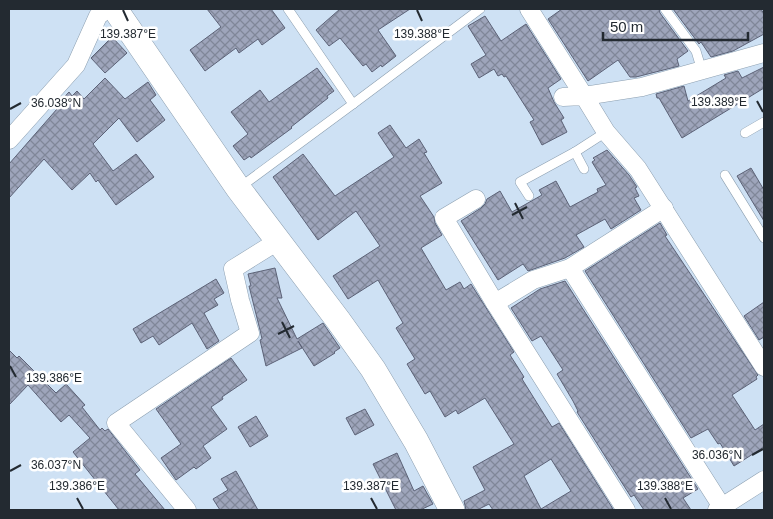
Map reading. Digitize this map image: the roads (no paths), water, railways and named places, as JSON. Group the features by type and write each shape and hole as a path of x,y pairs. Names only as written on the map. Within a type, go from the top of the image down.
{"street":[{"path":"9,140 76,65 98,16 107,9"},
{"path":"116,9 238,188 338,320 372,369 416,441 452,510"},
{"path":"529,9 606,132 638,169 664,208 764,367"},
{"path":"563,97 584,96 642,87 764,53"},
{"path":"476,199 444,218 495,303 626,510"},
{"path":"495,303 533,280 570,268 664,208"},
{"path":"187,510 116,424 250,333 233,269 278,241"},
{"path":"570,268 721,509 764,480"}],"lane":[{"path":"288,9 353,104"},
{"path":"238,188 480,9"},
{"path":"665,9 696,51 702,71"},
{"path":"745,133 764,122"},
{"path":"529,196 520,182 575,152 606,132"},
{"path":"575,152 584,169"},
{"path":"725,175 764,238"}]}
